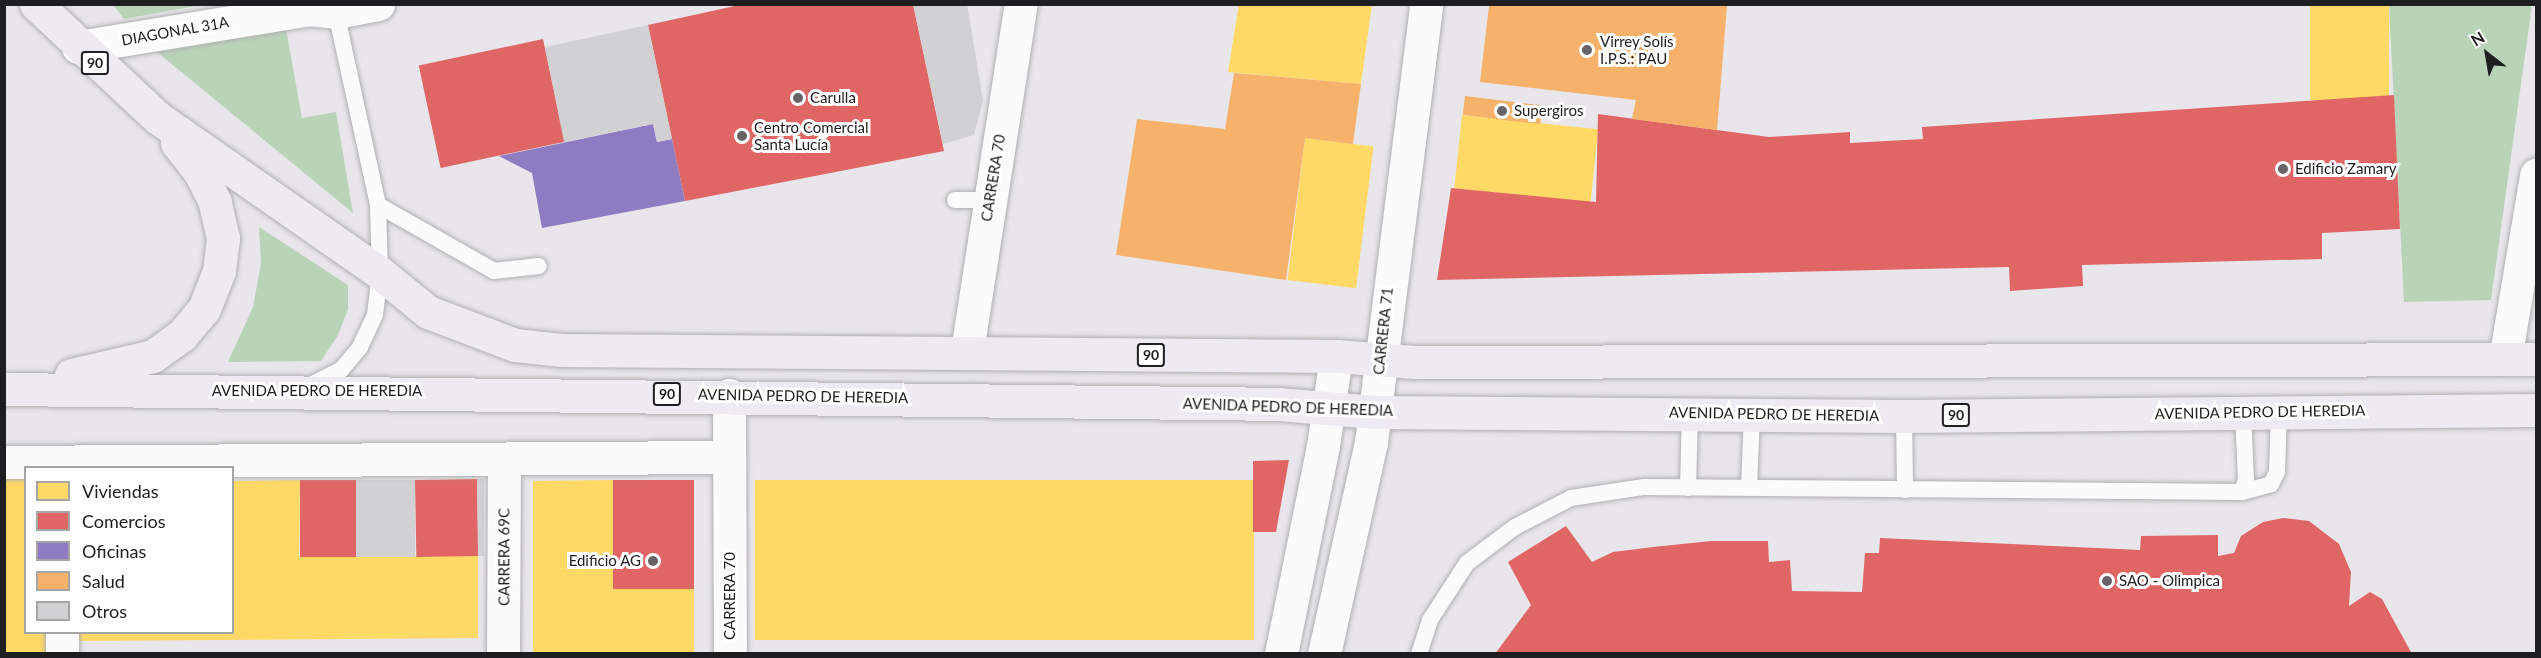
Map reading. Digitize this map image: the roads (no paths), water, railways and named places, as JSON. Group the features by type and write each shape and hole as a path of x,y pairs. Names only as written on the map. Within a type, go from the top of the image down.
{"highway":[{"name":"90","path":"36,4 78,47 158,118 380,273 428,312 515,345 562,350 967,351 1336,356 1379,359 2521,359"},
{"path":"4,388 153,356 182,335 204,309 219,271 223,238 215,202 199,171 158,118"},
{"name":"AVENIDA PEDRO DE HEREDIA","path":"4,388 729,395 1329,406 1375,412 1690,412 1904,416 2536,410"}],"street":[{"name":"DIAGONAL 31A","path":"78,47 318,8 378,4"},
{"name":"CARRERA 70","path":"967,351 1021,4"},
{"name":"CARRERA 71","path":"1324,654 1375,412 1379,359 1425,4"},
{"path":"2521,359 2536,175"},
{"path":"1281,654 1329,406 1336,356"},
{"name":"CARRERA 70","path":"729,395 730,654"},
{"path":"4,462 62,465 729,457"},
{"name":"CARRERA 69C","path":"503,654 504,461"},
{"path":"62,634 62,654"}],"lane":[{"path":"301,391 341,370 360,347 375,315 380,273 378,205 318,8"},
{"path":"955,200 990,200"},
{"path":"378,205 494,271 539,266"},
{"path":"1419,654 1431,620 1467,563 1515,527 1571,498 1644,487 2242,492 2271,484 2277,472 2279,411"},
{"path":"1688,488 1690,412"},
{"path":"2242,492 2246,480 2243,412"},
{"path":"1749,488 1752,413"},
{"path":"1904,416 1905,490"}],"place":[{"name":"Virrey Solís I.P.S.: PAU","path":"1587,50"},
{"name":"Carulla","path":"798,98"},
{"name":"Supergiros","path":"1502,111"},
{"name":"Centro Comercial Santa Lucía","path":"742,136"},
{"name":"Edificio Zamary","path":"2283,169"},
{"name":"Edificio AG","path":"653,561"},
{"name":"SAO - Olimpica","path":"2107,581"}]}
